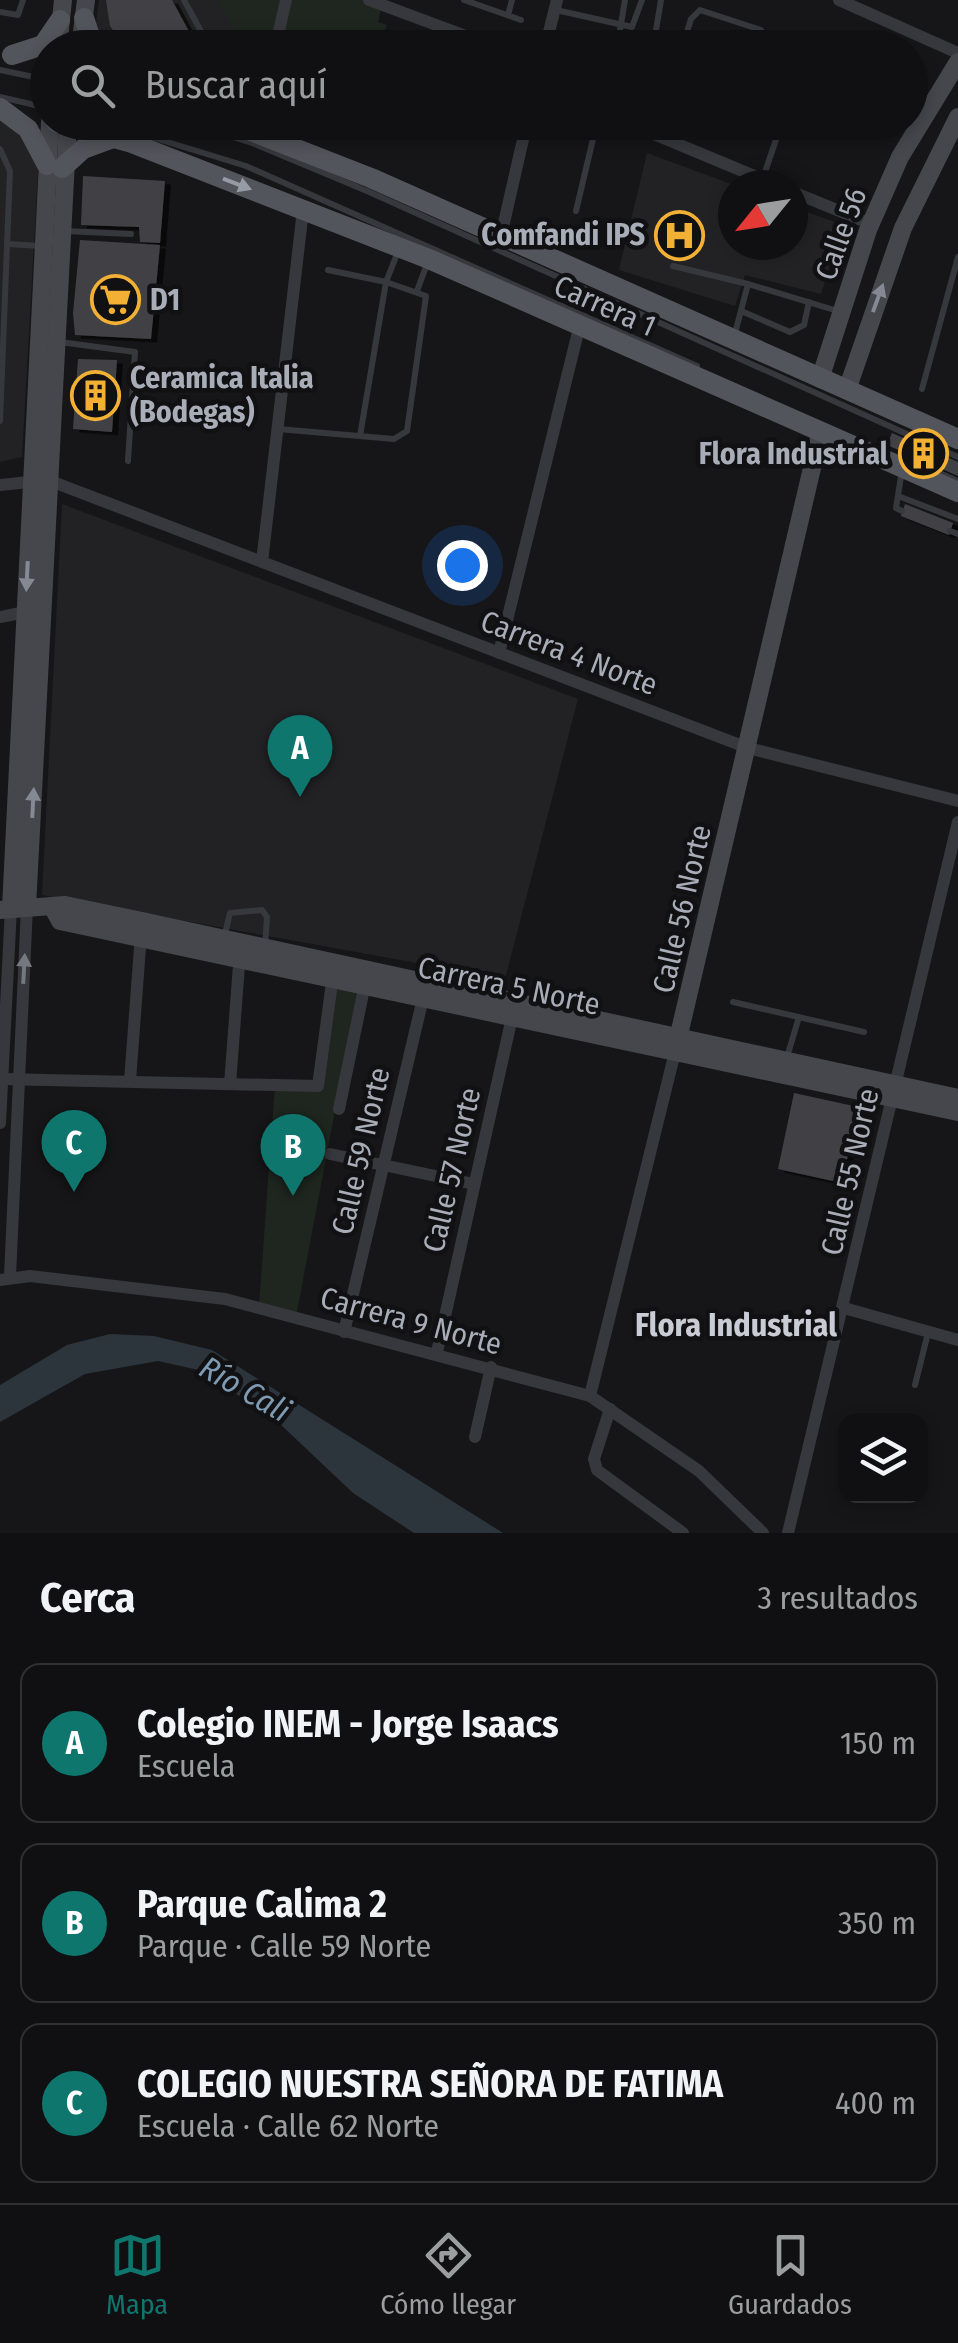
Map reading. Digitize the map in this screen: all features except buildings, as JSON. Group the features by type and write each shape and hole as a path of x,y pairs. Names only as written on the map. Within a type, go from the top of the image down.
{"main road":[{"path":"4,59 30,50"},
{"path":"4,59 30,63"},
{"path":"0,108 30,132"},
{"name":"Carrera 1","path":"0,108 30,116"},
{"path":"36,140 55,166 96,140"},
{"name":"Carrera 1","path":"130,140 429,260 958,492"},
{"name":"Carrera 1","path":"285,140 958,439"}],"street":[{"path":"278,30 286,0"},
{"path":"369,0 450,30"},
{"path":"838,0 906,30"},
{"path":"549,30 556,2"},
{"path":"928,40 958,53"},
{"name":"Calle 56","path":"928,111 958,62"},
{"name":"Calle 56","path":"847,390 903,228 956,125"},
{"path":"0,1122 2,1028 40,479 42,246 57,140"},
{"path":"501,236 523,140"},
{"path":"681,140 743,170"},
{"name":"Calle 56","path":"820,378 870,224 910,140"},
{"path":"5,1278 21,1023 13,908 25,612 54,342 59,231 55,166"},
{"path":"808,198 870,224"},
{"path":"262,562 303,210"},
{"path":"841,317 848,337 865,334"},
{"path":"499,653 578,328"},
{"name":"Calle 56 Norte","path":"590,1396 678,1042 820,434"},
{"path":"0,485 40,479"},
{"name":"Carrera 4 Norte","path":"40,479 748,748 958,801"},
{"path":"0,617 25,612"},
{"name":"Calle 55 Norte","path":"788,1533 958,822"},
{"name":"Carrera 5 Norte","path":"13,908 54,910 60,920 142,929 235,946 895,1092 958,1098"},
{"path":"130,1081 142,929"},
{"path":"230,1084 235,946"},
{"name":"Carrera 5 Norte","path":"235,946 264,947 364,984 424,989"},
{"path":"2,1080 318,1086 334,970"},
{"name":"Calle 59 Norte","path":"339,1109 364,984"},
{"name":"Calle 59 Norte","path":"344,1332 424,989"},
{"name":"Calle 57 Norte","path":"436,1352 514,1008"},
{"path":"2,1028 21,1023"},
{"name":"Carrera 5 Norte","path":"678,1042 787,1058 958,1112"},
{"path":"330,1154 474,1184"},
{"name":"Carrera 9 Norte","path":"5,1278 225,1300 436,1352 590,1396 699,1471 763,1533"},
{"path":"844,1308 958,1340"},
{"path":"475,1438 491,1367"},
{"path":"610,1409 594,1459 597,1470 684,1533"}],"lane":[{"path":"0,12 18,15 24,0"},
{"path":"184,0 200,30"},
{"path":"464,0 522,20"},
{"path":"508,15 512,0"},
{"path":"619,30 626,0"},
{"path":"556,2 620,24 636,25 642,0"},
{"path":"656,30 661,0"},
{"path":"688,30 700,10 761,30"},
{"path":"4,59 30,71"},
{"path":"0,97 30,104"},
{"path":"143,140 246,166 958,480"},
{"path":"243,140 367,191 958,457"},
{"path":"576,211 593,140"},
{"path":"765,170 776,140"},
{"path":"0,149 10,171 0,421"},
{"path":"59,231 131,234"},
{"path":"7,244 42,246"},
{"path":"360,436 386,282 399,248"},
{"path":"922,389 954,289 958,257"},
{"path":"417,291 429,260"},
{"path":"673,266 810,302 841,317"},
{"path":"278,429 394,440 407,431 428,301 417,291 328,270"},
{"path":"734,340 748,284"},
{"path":"741,311 790,332 804,325 810,302"},
{"path":"54,342 135,352 128,461"},
{"path":"902,468 896,508 902,511"},
{"path":"898,496 958,519"},
{"path":"235,946 230,913 262,910 267,917 264,947"},
{"path":"732,1002 864,1032"},
{"path":"787,1058 799,1017"},
{"path":"915,1385 928,1333"}],"shaded area":[{"path":"99,0 217,0 237,30 98,30"},
{"path":"217,0 280,0 273,30 234,30"},
{"path":"286,0 369,0 382,5 378,22 387,25 385,30 279,30"},
{"path":"0,120 21,134 36,159 38,172 22,457 0,462"},
{"name":"Comfandi IPS","path":"647,153 718,179 718,260 808,260 808,212 843,225 821,294 745,275 735,306 619,270"},
{"path":"62,504 578,699 505,979 42,895"},
{"path":"332,985 358,989 297,1312 259,1305 275,1085 318,1085"}],"water":[{"name":"Río Cali","path":"110,1334 154,1336 212,1350 503,1533 414,1533 353,1493 279,1423 203,1371 158,1361 85,1374 0,1422 0,1385 67,1345"}],"place":[{"name":"Comfandi IPS","path":"680,235"},
{"name":"D1","path":"115,300"},
{"name":"Ceramica Italia (Bodegas)","path":"95,395"},
{"name":"Flora Industrial","path":"923,454"},
{"name":"Colegio INEM - Jorge Isaacs","path":"300,797"},
{"name":"COLEGIO NUESTRA SEÑORA DE FATIMA","path":"74,1192"},
{"name":"Parque Calima 2","path":"293,1196"}],"district":[{"name":"Flora Industrial","path":"736,1325"}]}
